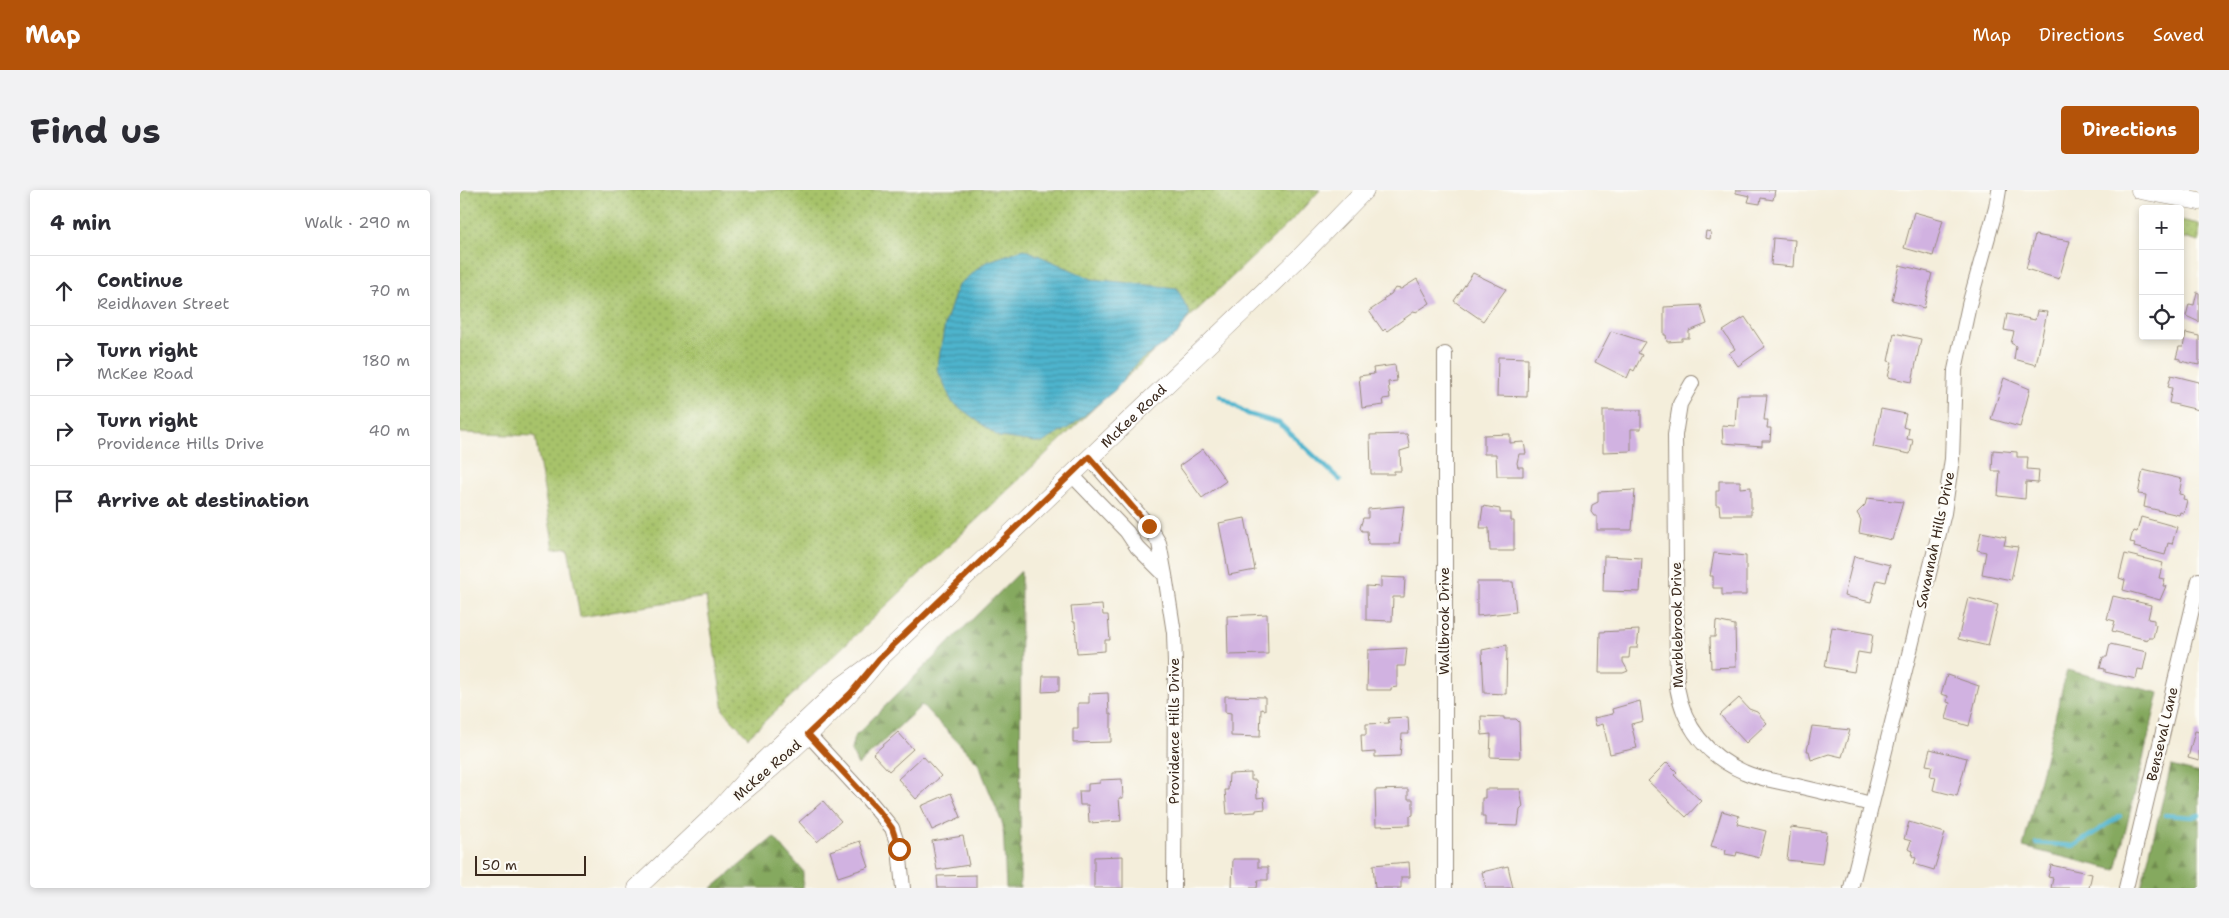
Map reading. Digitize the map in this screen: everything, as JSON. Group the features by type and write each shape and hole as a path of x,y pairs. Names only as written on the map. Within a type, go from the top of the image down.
{"street":[{"name":"McKee Road","path":"638,888 715,814 756,768 835,693 879,659 1301,256 1365,190"},
{"name":"Savannah Hills Drive","path":"1851,888 1870,804 1944,512 1952,459 1951,438 1955,370 1999,190"},
{"path":"2140,190 2199,201"},
{"name":"Wallbrook Drive","path":"1445,354 1445,888"},
{"name":"Marblebrook Drive","path":"1692,383 1680,404 1675,435 1676,687 1680,706 1689,726 1702,743 1721,760 1746,773 1870,804"},
{"name":"Providence Hills Drive","path":"1089,457 1149,526 1159,543 1174,633 1174,888"},
{"path":"1071,474 1165,575"},
{"name":"Benseval Lane","path":"2126,888 2195,611 2199,580"},
{"name":"McKee Road","path":"715,814 764,776 851,693 879,659"},
{"path":"808,734 866,796 892,828 899,849 903,888"}],"green space":[{"path":"460,190 1320,190 1292,220 748,737 724,711 706,597 580,617 568,547 554,549 535,436 460,433"},
{"path":"2184,221 2199,224 2199,242 2184,238"},
{"path":"1021,571 1020,888 1006,888 1003,825 978,763 922,705 858,765 851,750 854,737"},
{"path":"2067,670 2159,693 2116,870 2023,847"},
{"path":"2171,766 2199,773 2199,888 2141,888"},
{"path":"774,837 803,871 803,888 712,888"}],"water":[{"path":"1024,249 1092,279 1177,288 1190,314 1177,335 1138,362 1115,390 1073,425 1042,443 999,437 952,402 937,369 945,324 958,285 986,262"}],"building":[{"path":"1736,190 1775,190 1773,200 1761,198 1760,204 1748,202 1750,196 1736,193"},
{"path":"1914,212 1943,220 1933,256 1904,248"},
{"path":"1706,231 1711,232 1710,239 1705,238"},
{"path":"2035,235 2070,241 2059,279 2026,269"},
{"path":"1773,238 1795,240 1793,267 1771,265"},
{"path":"1900,265 1932,273 1924,308 1892,300"},
{"path":"1473,273 1506,289 1483,321 1454,301"},
{"path":"1417,279 1430,303 1387,331 1385,329 1383,331 1369,311 1384,301 1383,299 1391,294 1395,288 1401,289"},
{"path":"2197,292 2199,293 2199,322 2186,316 2189,304 2194,305"},
{"path":"1701,305 1707,324 1689,331 1689,338 1682,338 1682,341 1667,342 1666,335 1664,335 1664,307"},
{"path":"2037,311 2047,312 2036,365 2014,359 2016,346 2011,343 2014,332 2004,330 2007,314 2035,320"},
{"path":"1745,317 1765,347 1738,366 1729,353 1735,349 1723,331"},
{"path":"1611,331 1645,342 1638,353 1642,355 1634,371 1631,369 1627,378 1595,362"},
{"path":"1894,333 1921,339 1912,382 1888,377 1892,362 1888,361"},
{"path":"2186,333 2199,336 2199,365 2180,361 2180,359 2176,358 2179,347 2183,347"},
{"path":"1498,357 1528,358 1527,397 1497,396"},
{"path":"1395,365 1397,381 1388,382 1390,398 1383,399 1384,405 1362,408 1359,376 1374,374 1373,368"},
{"path":"2171,375 2199,382 2199,410 2169,403 2172,388 2168,387"},
{"path":"2004,378 2030,389 2020,427 1991,419"},
{"path":"1737,395 1767,395 1764,420 1768,420 1767,428 1771,428 1770,441 1762,441 1762,446 1723,443 1722,425 1735,426"},
{"path":"1881,409 1906,414 1903,427 1909,429 1907,439 1913,440 1910,454 1873,447"},
{"path":"1603,410 1641,410 1641,429 1631,429 1631,451 1603,452"},
{"path":"1407,434 1410,448 1400,451 1401,471 1394,471 1394,474 1371,474 1370,435"},
{"path":"1510,434 1510,443 1524,442 1526,454 1519,454 1517,463 1518,467 1523,467 1523,476 1497,476 1496,454 1484,454 1484,435"},
{"path":"1203,449 1226,481 1202,498 1179,466"},
{"path":"1993,450 2017,452 2017,457 2028,457 2027,469 2039,470 2038,483 2026,482 2025,499 1998,496 2000,471 1992,471"},
{"path":"2143,470 2182,479 2179,494 2184,495 2183,499 2187,500 2184,513 2180,512 2179,515 2144,507 2146,495 2138,494"},
{"path":"1719,481 1740,481 1740,488 1751,487 1751,515 1720,515 1719,505 1716,505 1716,491 1719,491"},
{"path":"1635,490 1632,530 1597,530 1597,516 1594,516 1591,512 1592,505 1598,502 1598,492"},
{"path":"1867,498 1903,502 1892,540 1859,533 1861,520 1857,513 1865,505"},
{"path":"1404,506 1399,544 1368,544 1367,531 1362,531 1360,528 1363,518 1368,518 1368,509"},
{"path":"1483,506 1500,509 1500,513 1511,513 1511,521 1514,521 1514,551 1490,551 1489,528 1480,528"},
{"path":"2141,517 2177,527 2172,544 2168,543 2165,555 2134,547 2135,543 2130,542 2133,531 2137,532"},
{"path":"1245,518 1255,570 1229,575 1219,523"},
{"path":"1981,532 2006,537 2004,545 2018,547 2011,580 1982,574 1986,552 1977,550"},
{"path":"1714,553 1746,556 1746,595 1722,595 1722,588 1713,588 1713,576 1710,576"},
{"path":"2125,554 2163,563 2159,578 2165,579 2163,586 2166,586 2160,600 2123,590 2125,580 2119,578"},
{"path":"1604,556 1642,558 1640,592 1603,591"},
{"path":"1854,556 1890,565 1886,582 1877,580 1871,602 1844,596"},
{"path":"1381,577 1405,578 1404,597 1393,597 1392,621 1366,620 1366,586 1381,587"},
{"path":"1477,582 1513,582 1516,612 1477,616"},
{"path":"2113,596 2151,605 2148,619 2154,620 2156,625 2153,638 2148,638 2148,640 2112,631 2115,621 2107,619"},
{"path":"1968,598 1998,605 1988,646 1958,639"},
{"path":"1102,605 1103,615 1108,615 1110,640 1105,640 1105,651 1077,653 1075,622 1073,622 1071,607"},
{"path":"1267,614 1268,654 1228,655 1227,616"},
{"path":"1716,621 1735,625 1736,667 1711,668 1710,637 1715,637"},
{"path":"1832,627 1873,634 1870,654 1858,652 1854,672 1825,667"},
{"path":"1639,630 1637,648 1630,648 1629,658 1623,658 1628,671 1623,673 1599,673 1600,632"},
{"path":"2110,644 2147,652 2143,670 2138,669 2136,679 2105,672 2105,669 2100,668 2103,657 2107,657"},
{"path":"1507,645 1506,694 1484,693 1482,650"},
{"path":"1407,648 1405,666 1397,666 1397,687 1391,688 1391,690 1367,690 1368,650"},
{"path":"1947,675 1979,686 1969,726 1946,719 1950,703 1947,702 1948,696 1941,694"},
{"path":"1043,676 1059,676 1059,691 1042,692"},
{"path":"1108,693 1109,714 1111,714 1111,742 1073,743 1073,729 1078,729 1078,703 1089,703 1089,694"},
{"path":"1225,696 1265,697 1265,710 1261,709 1260,737 1231,736 1231,713 1225,712"},
{"path":"1739,698 1749,709 1757,712 1767,723 1746,743 1720,715"},
{"path":"1640,701 1643,721 1631,724 1637,748 1610,754 1603,724 1596,726 1594,718 1613,714 1612,709"},
{"path":"1481,716 1504,717 1504,719 1516,719 1519,722 1520,758 1490,757 1491,734 1482,735"},
{"path":"1408,717 1409,734 1402,734 1400,756 1375,757 1375,752 1362,753 1361,735 1366,735 1366,724 1389,723 1388,718"},
{"path":"1812,726 1850,730 1842,757 1829,754 1811,760 1809,751 1807,751"},
{"path":"2195,731 2199,732 2199,761 2188,758"},
{"path":"898,732 913,749 889,771 873,754"},
{"path":"1930,749 1967,758 1957,796 1933,790 1936,777 1930,776 1932,766 1926,765"},
{"path":"923,756 941,776 916,799 898,779"},
{"path":"1667,762 1677,772 1674,775 1701,801 1686,817 1648,781"},
{"path":"1251,773 1251,780 1256,780 1257,798 1264,797 1265,809 1256,810 1256,812 1227,814 1225,790 1228,790 1229,774"},
{"path":"1122,779 1123,798 1119,798 1121,821 1089,823 1088,805 1080,805 1079,791 1088,791 1088,784 1100,783 1100,780"},
{"path":"1408,789 1408,799 1413,799 1413,815 1410,816 1410,825 1376,826 1375,790"},
{"path":"1485,789 1520,789 1523,807 1520,810 1518,826 1485,825 1485,816 1482,816 1482,798 1485,798"},
{"path":"951,793 961,817 932,830 921,806"},
{"path":"823,801 841,821 817,842 799,822"},
{"path":"1722,811 1739,816 1737,824 1766,831 1759,858 1737,852 1736,856 1725,854 1726,850 1711,846"},
{"path":"1909,822 1945,833 1934,870 1914,864 1916,858 1912,856 1913,851 1908,849 1911,841 1904,839"},
{"path":"1791,827 1827,832 1822,864 1787,860"},
{"path":"963,836 969,865 937,870 932,841"},
{"path":"860,841 869,867 838,877 830,851"},
{"path":"1123,856 1123,888 1094,888 1094,857"},
{"path":"1233,859 1258,859 1258,867 1268,867 1268,880 1258,880 1257,888 1232,888"},
{"path":"1409,862 1410,877 1401,877 1401,888 1375,888 1373,865"},
{"path":"2051,865 2092,874 2089,888 2051,888 2053,878 2048,877"},
{"path":"1508,866 1513,888 1486,888 1482,872"},
{"path":"976,875 976,888 938,888 937,876"}],"waterway":[{"path":"1220,396 1248,414 1279,423 1340,480"},
{"path":"2165,815 2192,817 2199,815"},
{"path":"2036,843 2074,846 2120,816"}],"route":[{"path":"899,849 892,828 880,812 808,734 851,693 879,659 1089,457 1149,526"}]}
